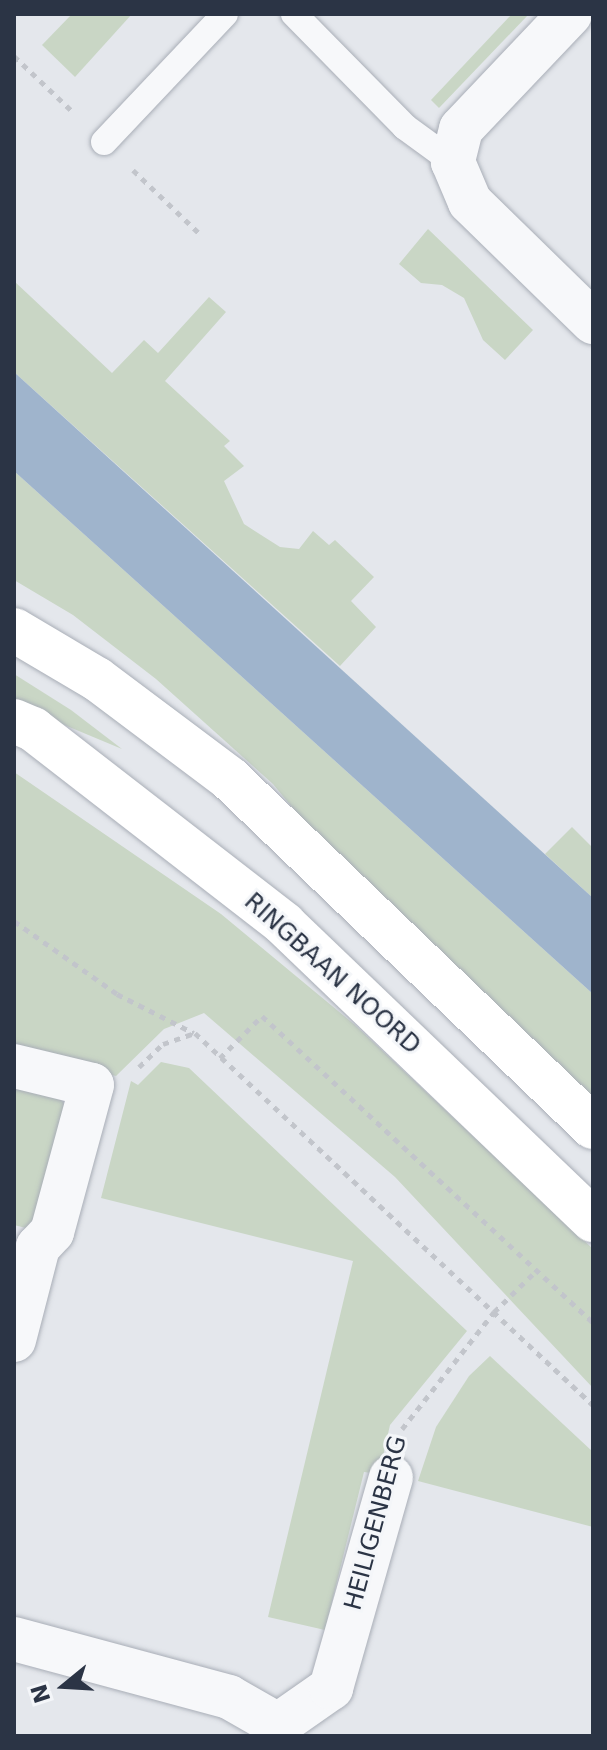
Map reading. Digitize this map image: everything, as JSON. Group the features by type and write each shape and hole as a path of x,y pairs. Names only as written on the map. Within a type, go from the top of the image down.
{"main road":[{"path":"14,630 97,679 230,779 593,1127"},
{"name":"RINGBAAN NOORD","path":"14,721 33,729 284,924 593,1220"}],"street":[{"path":"570,14 461,129 453,162 470,202 593,322"},
{"path":"14,1066 92,1085 52,1232 38,1247 14,1340"},
{"name":"HEILIGENBERG","path":"279,1730 331,1688 391,1477"},
{"path":"14,1639 229,1697 279,1730"}],"lane":[{"path":"104,142 225,14"},
{"path":"294,14 405,127 453,162"}],"path":[{"path":"14,921 117,994 195,1033 593,1405"},
{"path":"220,1058 262,1016 593,1323"},
{"path":"92,1085 125,1080 163,1044 195,1033"},
{"name":"HEILIGENBERG","path":"391,1477 403,1426 494,1312 535,1272"}],"green space":[{"path":"72,14 132,14 75,77 42,45"},
{"path":"512,14 529,14 439,108 431,100"},
{"path":"428,229 533,330 505,360 483,340 464,298 442,285 421,283 399,264"},
{"path":"14,281 112,373 144,340 158,353 209,297 226,312 165,381 230,441 224,446 244,466 224,481 244,524 280,547 299,549 313,531 329,545 335,540 374,577 351,601 376,627 340,666 14,372"},
{"path":"14,471 593,994 593,1097 345,872 273,784 156,679 73,615 14,580"},
{"path":"14,674 71,710 122,749 14,704"},
{"path":"14,772 221,914 355,1025 593,1249 593,1388 395,1177 204,1013 164,1029 116,1076 14,1051"},
{"path":"572,827 593,848 593,898 545,854"},
{"path":"161,1062 189,1068 467,1331 390,1425 379,1474 364,1472 325,1630 268,1617 353,1261 101,1198 131,1081 138,1085"},
{"path":"14,1078 54,1089 69,1111 38,1231 14,1225"},
{"path":"490,1356 593,1452 593,1527 418,1481 436,1427 469,1376"}],"water":[{"path":"14,372 593,898 593,994 14,471"}]}
